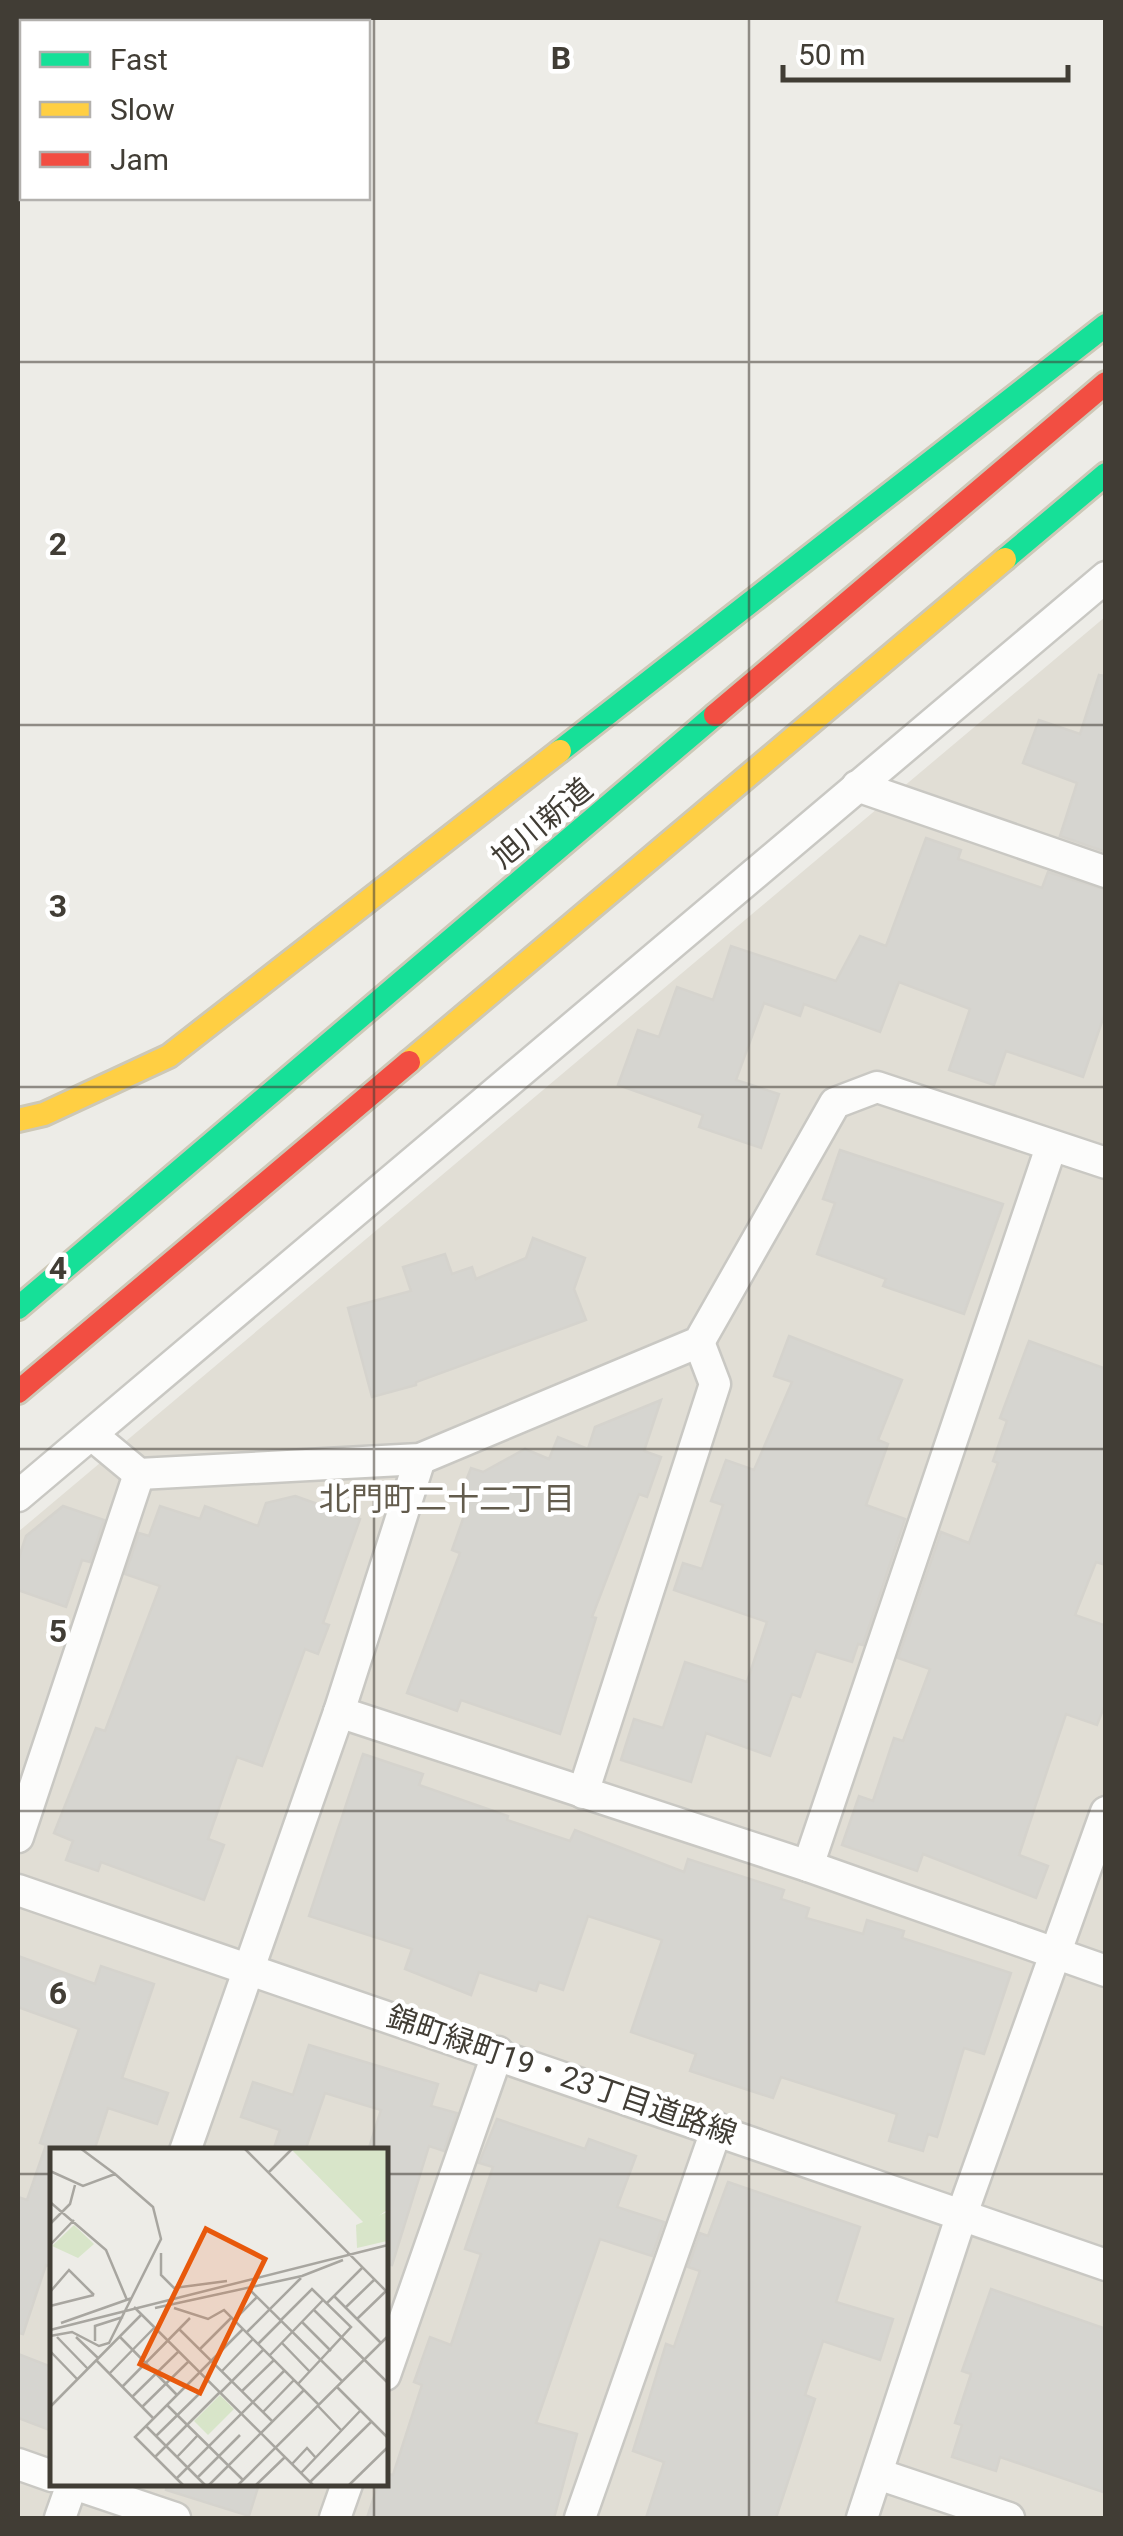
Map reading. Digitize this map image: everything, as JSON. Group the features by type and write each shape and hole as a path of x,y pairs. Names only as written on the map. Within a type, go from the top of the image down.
{"main road":[{"path":"18,1120 44,1114 169,1056 1106,324"},
{"name":"旭川新道","path":"18,1308 1106,383"},
{"path":"18,1392 1106,474"}],"street":[{"path":"18,1496 1105,578"},
{"path":"858,786 1106,872"},
{"path":"92,1435 139,1474 420,1460 699,1342 835,1103 876,1087 1106,1163"},
{"path":"808,1866 1051,1147"},
{"path":"583,1793 715,1384 699,1342"},
{"path":"186,2148 338,1712 420,1460"},
{"path":"18,1837 139,1474"},
{"path":"338,1712 808,1866 1106,1971"},
{"path":"862,2518 962,2214 1106,1812"},
{"name":"錦町緑町19・23丁目道路線","path":"18,1890 498,2052 1106,2265"},
{"path":"388,2366 498,2052"},
{"path":"580,2518 717,2128"},
{"path":"18,2464 50,2475"},
{"path":"878,2474 1008,2518"},
{"path":"60,2518 72,2486"},
{"path":"79,2486 176,2518"},
{"path":"335,2518 346,2486"}],"shaded area":[{"path":"1105,617 1105,2518 18,2518 18,1532"}],"building":[{"path":"1099,675 1106,676 1106,852 1060,836 1077,783 1023,763 1039,720 1080,734"},
{"path":"926,838 961,850 958,859 1042,888 1048,872 1106,890 1106,1010 1083,1077 1006,1051 994,1085 949,1070 970,1009 899,982 880,1032 804,1004 800,1016 764,1003 736,1080 779,1094 761,1148 699,1127 703,1115 618,1085 638,1030 659,1037 677,987 713,1000 731,946 836,981 860,936 886,946"},
{"path":"840,1150 1003,1204 964,1314 883,1286 886,1279 817,1254 835,1203 823,1199"},
{"path":"533,1238 585,1258 574,1289 586,1320 416,1385 372,1397 348,1308 411,1291 403,1267 445,1254 452,1274 472,1267 476,1279 526,1258"},
{"path":"789,1336 902,1380 878,1440 888,1444 866,1505 905,1519 863,1645 858,1644 852,1662 816,1651 800,1697 792,1694 770,1756 706,1733 691,1782 621,1760 634,1719 663,1728 685,1662 747,1682 767,1622 674,1590 683,1563 702,1569 723,1505 711,1501 726,1460 754,1470 792,1382 774,1376"},
{"path":"1029,1341 1106,1369 1106,1565 1096,1562 1075,1615 1106,1626 1106,1702 1097,1725 1066,1714 1019,1855 1048,1866 1036,1898 923,1854 917,1871 842,1845 859,1796 873,1801 894,1738 903,1741 930,1669 898,1658 941,1532 969,1543 998,1463 993,1461 1007,1421 1000,1418"},
{"path":"661,1400 644,1451 661,1457 647,1497 639,1494 592,1617 596,1618 560,1734 461,1700 457,1711 407,1693 460,1553 452,1550 470,1499 460,1496 471,1468 483,1472 525,1449 549,1459 558,1437 588,1449 595,1427"},
{"path":"295,1496 360,1519 323,1623 329,1625 318,1654 305,1649 262,1766 237,1757 208,1839 224,1845 204,1900 101,1862 98,1871 66,1860 73,1841 54,1833 96,1728 105,1731 160,1586 125,1574 139,1533 149,1536 160,1506 200,1519 205,1506 258,1526 266,1503"},
{"path":"63,1506 104,1520 90,1562 82,1560 66,1607 18,1590 18,1560 26,1536"},
{"path":"363,1754 423,1774 419,1785 508,1816 507,1820 570,1841 575,1830 684,1872 688,1859 784,1890 781,1899 809,1908 806,1918 863,1934 867,1920 904,1931 902,1938 1011,1973 984,2054 964,2048 937,2137 928,2134 923,2151 889,2141 897,2114 781,2077 773,2098 690,2071 696,2054 631,2032 662,1940 588,1916 563,1990 539,1982 536,1991 479,1972 471,1995 405,1969 412,1949 309,1916"},
{"path":"18,1956 95,1984 101,1966 154,1984 122,2078 168,2093 157,2124 108,2108 95,2148 50,2148 50,2266 46,2265 23,2334 18,2333 18,2197 27,2200 46,2145 40,2143 79,2029 18,2007"},
{"path":"309,2045 438,2084 431,2106 457,2113 444,2151 429,2146 392,2265 388,2264 388,2148 369,2148 381,2110 325,2093 306,2148 274,2148 280,2130 241,2117 253,2082 293,2095"},
{"path":"497,2119 585,2149 589,2139 636,2156 617,2207 664,2222 652,2256 600,2239 536,2423 577,2434 554,2518 367,2518 377,2486 388,2486 388,2474 393,2475 422,2385 414,2382 430,2337 451,2345 481,2254 465,2249 493,2167 479,2163"},
{"path":"728,2182 860,2227 836,2302 893,2319 880,2360 823,2341 805,2395 815,2399 776,2518 646,2518 664,2462 633,2451 666,2344 674,2347 700,2271 688,2267 700,2233 708,2236"},
{"path":"991,2289 1106,2329 1106,2493 1000,2457 996,2471 952,2457 962,2425 955,2423 971,2374 962,2371"},
{"path":"18,2354 50,2366 50,2430 18,2418"},
{"path":"167,2486 258,2486 249,2516 166,2490"}],"traffic: fast":[{"path":"560,751 1106,325"},
{"path":"1005,559 1106,474"},
{"path":"18,1308 715,715"}],"traffic: slow":[{"path":"409,1062 1005,559"},
{"path":"18,1120 44,1114 169,1056 560,751"}],"traffic: jam":[{"path":"715,715 1106,383"},
{"path":"18,1392 409,1062"}],"district":[{"name":"北門町二十二丁目","path":"447,1499"}]}
